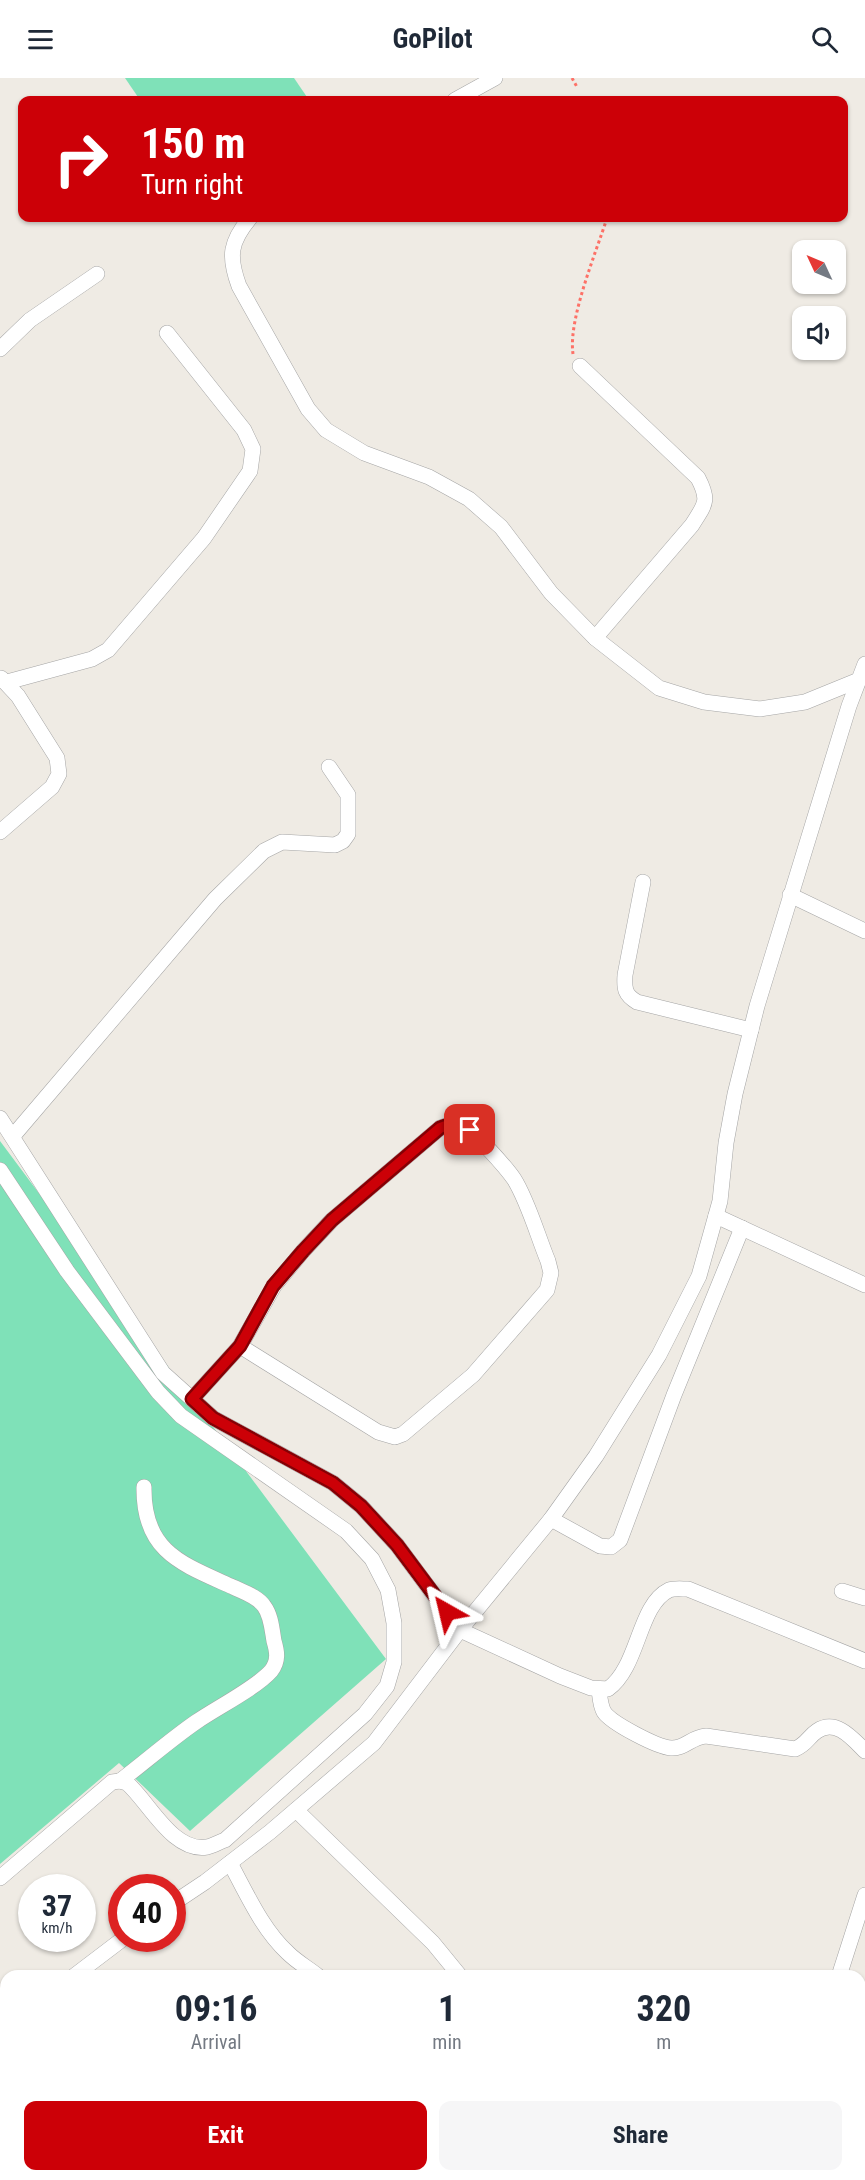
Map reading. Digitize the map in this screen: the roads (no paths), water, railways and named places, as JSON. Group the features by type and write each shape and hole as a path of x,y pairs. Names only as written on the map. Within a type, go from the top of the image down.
{"street":[{"path":"462,96 495,78"},
{"path":"247,222 237,234 231,264 239,286 309,409 326,430 364,453 429,477 469,499 501,527 551,593 595,638 659,688 704,702 760,709 805,702 859,680"},
{"path":"0,349 30,320 97,274"},
{"path":"0,832 52,787 59,774 57,758 18,696 4,680 92,659 108,650 204,538 250,471 253,449 244,430 167,333"},
{"path":"580,366 698,478 706,493 704,506 692,525 595,638"},
{"path":"186,1894 230,1863 296,1810 374,1743 460,1630 550,1519 596,1456 660,1356 699,1276 720,1201 726,1143 751,1030 790,895 865,664"},
{"path":"13,1136 215,899 264,851 282,842 334,845 343,841 348,834 348,795 329,767"},
{"path":"644,882 625,975 624,987 628,997 637,1002 751,1030"},
{"path":"790,895 865,931"},
{"path":"0,1118 163,1373 213,1418 333,1483 361,1506 397,1545 460,1630 560,1676 591,1688 608,1689 623,1675 650,1610 658,1599 670,1590 688,1589 865,1661"},
{"path":"192,1399 240,1346 273,1286 303,1251 332,1220 440,1128 451,1124 462,1125 470,1130 504,1165 515,1182 548,1262 551,1274 547,1290 473,1375 403,1434 395,1437 378,1432 240,1346"},
{"path":"0,1170 67,1271 158,1392 181,1416 346,1531 372,1559 388,1590 394,1623 394,1662 387,1686 365,1714 225,1840 206,1847 187,1844 170,1833 133,1788 120,1781"},
{"path":"716,1216 865,1285"},
{"path":"550,1519 600,1546 611,1547 620,1540 674,1395 742,1228"},
{"path":"0,1878 103,1787 111,1782 120,1781 194,1723 261,1680 277,1662 270,1623 264,1606 249,1594 184,1565 171,1556 152,1531 144,1504 144,1487"},
{"path":"842,1591 865,1598"},
{"path":"599,1689 600,1704 605,1714 615,1722 661,1746 672,1748 684,1746 697,1737 706,1736 795,1749 805,1745 816,1731 827,1727 840,1729 865,1751"},
{"path":"296,1810 433,1942 455,1970"},
{"path":"230,1863 260,1919 274,1938 289,1954 310,1970"},
{"path":"841,1970 865,1895"},
{"path":"82,1970 108,1950"}]}
